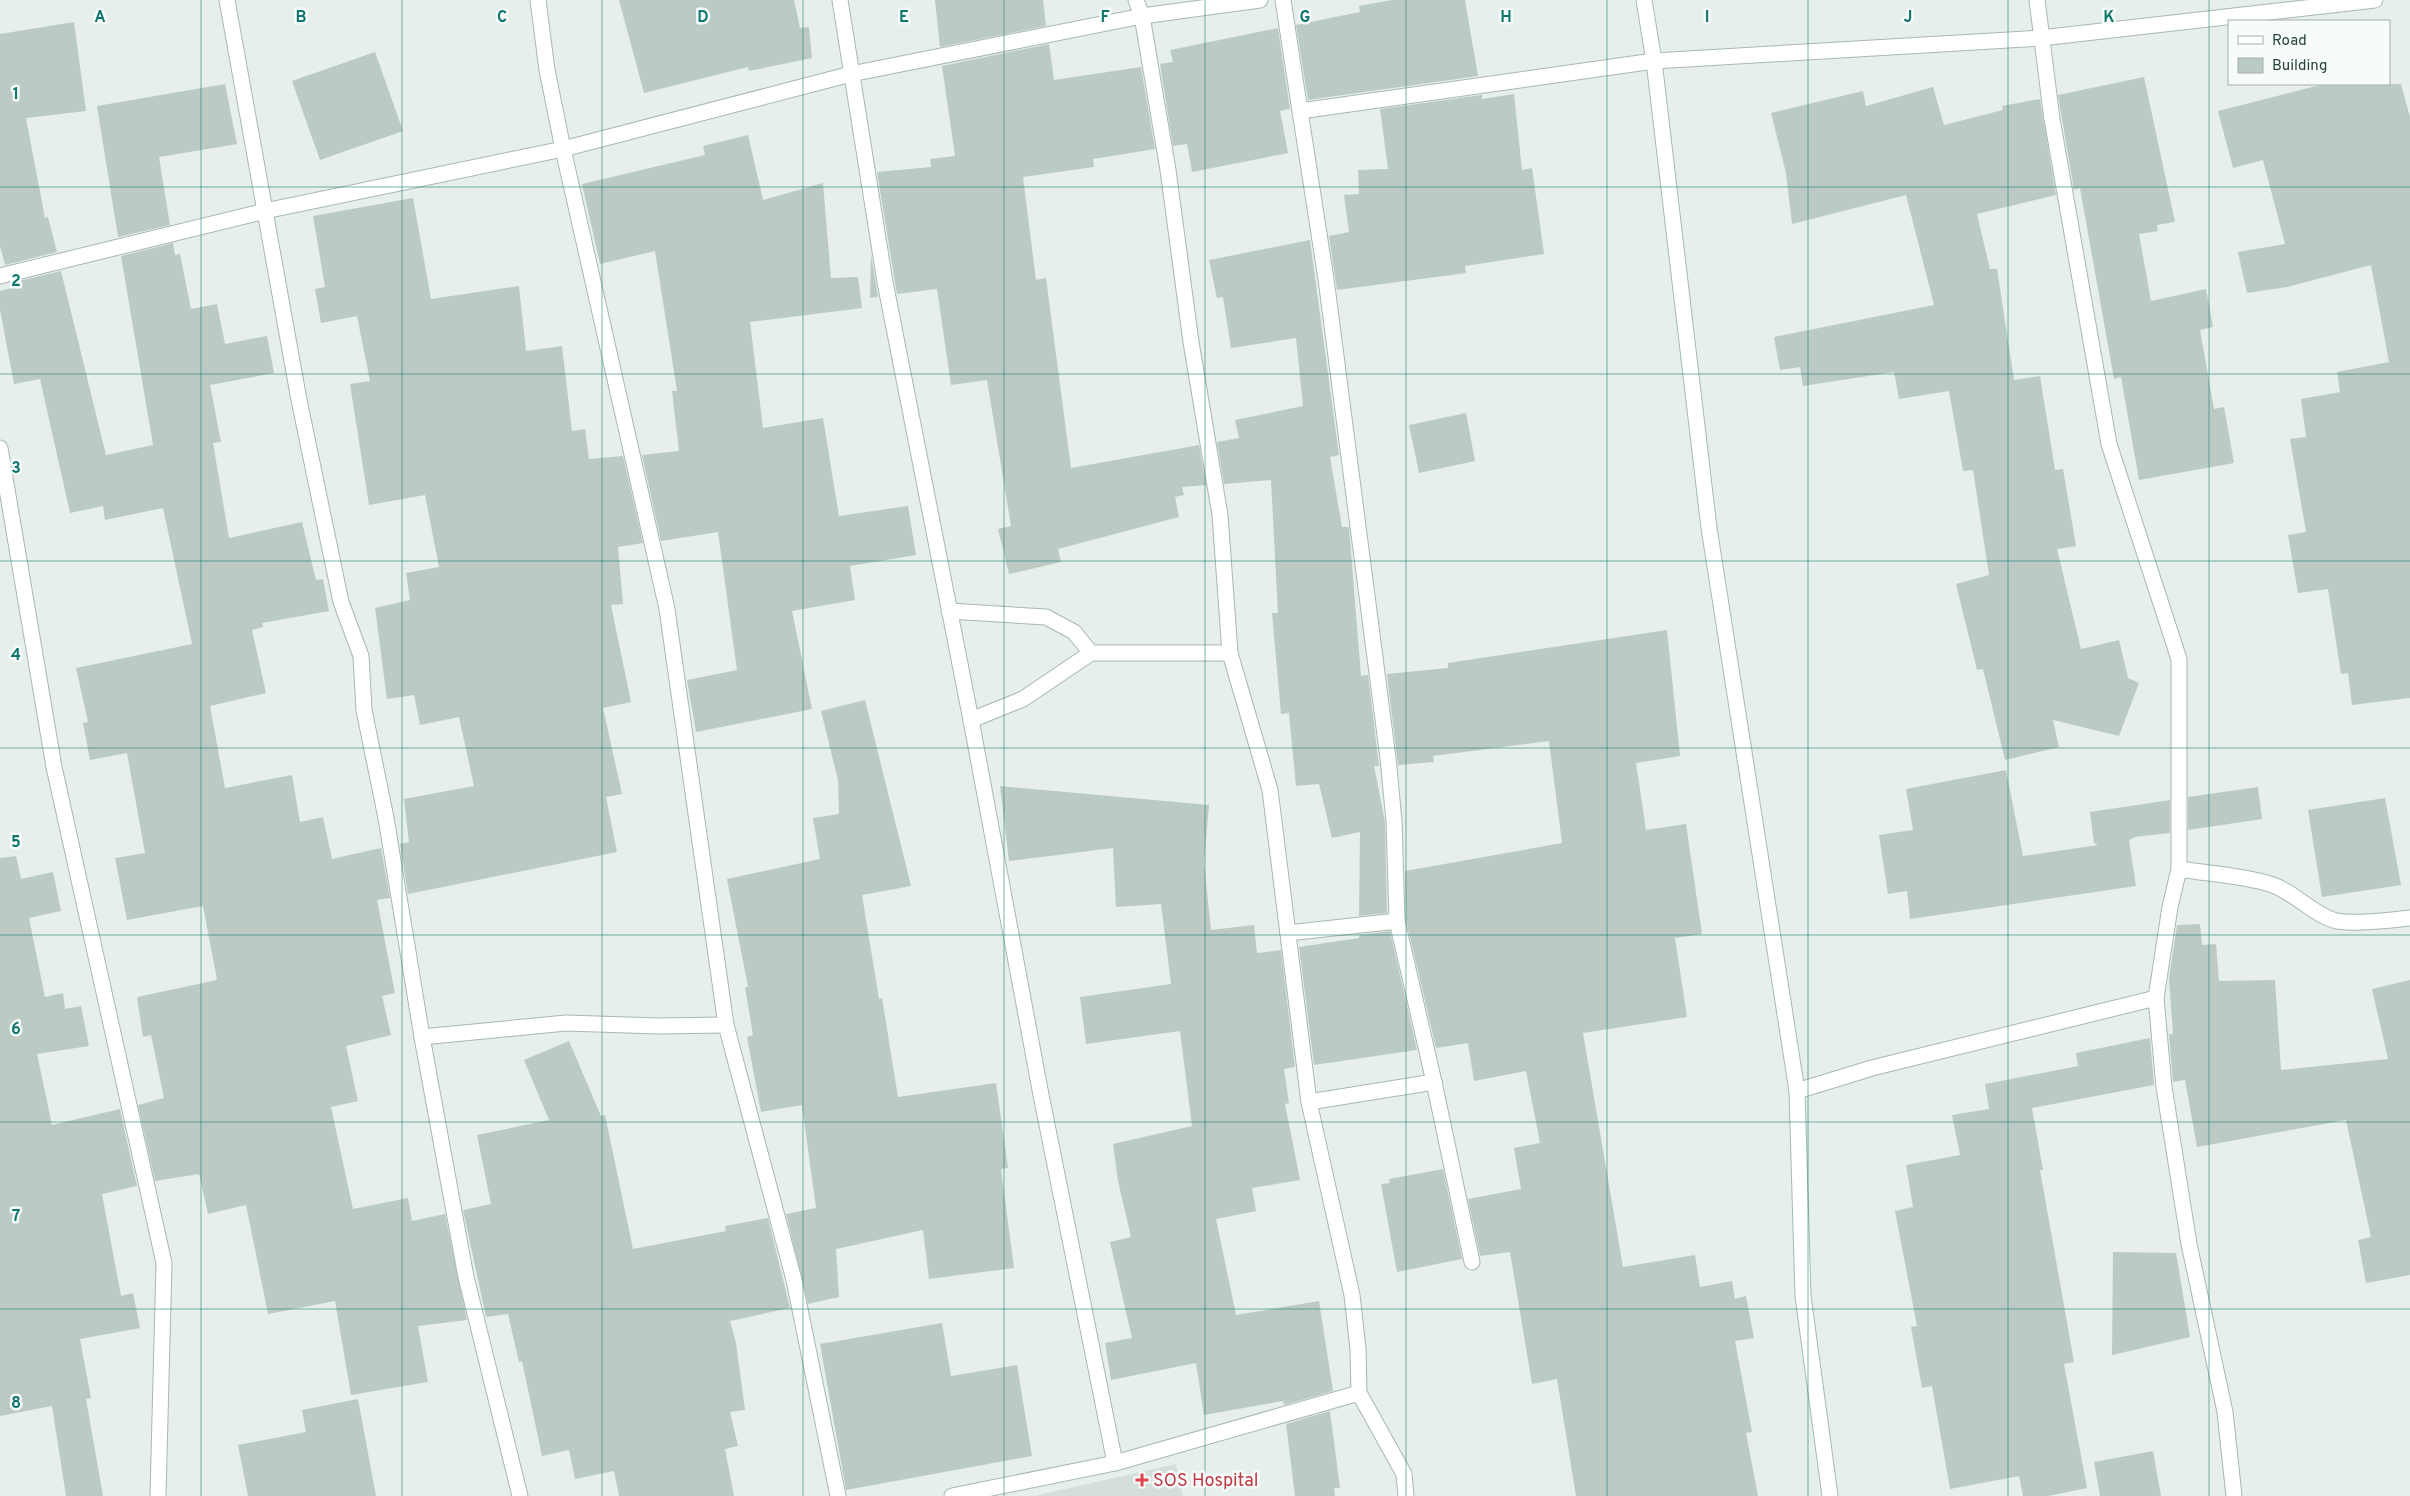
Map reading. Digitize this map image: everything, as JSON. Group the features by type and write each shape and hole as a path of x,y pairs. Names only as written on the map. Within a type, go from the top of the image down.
{"street":[{"path":"227,0 299,400 342,602 361,656 364,710 386,818 422,1037 466,1277 520,1496"},
{"path":"538,0 547,70 563,149 667,609 726,1025 794,1280 838,1496"},
{"path":"840,0 885,282 971,720 1040,1095 1115,1463"},
{"path":"1136,0 1142,16 1168,170 1191,342 1220,514 1230,653 1270,790 1309,1102 1352,1295 1358,1350 1358,1393 1404,1474 1406,1496"},
{"path":"0,276 265,211 563,149 851,74 1142,16 1260,0"},
{"path":"1283,0 1326,279 1388,758 1394,821 1397,921 1434,1082 1472,1262"},
{"path":"1644,0 1654,61 1709,528 1797,1090 1803,1296 1830,1496"},
{"path":"2038,0 2052,119 2109,444 2179,659 2179,868 2170,907 2156,998 2164,1087 2190,1244 2225,1412 2234,1496"},
{"path":"1300,111 1654,61 2041,38 2375,0"},
{"path":"0,448 54,767 164,1263 158,1496"},
{"path":"949,611 1046,617 1074,632 1091,653"},
{"path":"971,720 1023,699 1091,653 1230,653"},
{"path":"2179,868 2208,874 2235,875 2273,884 2334,921 2390,921 2410,918"},
{"path":"1288,933 1397,921"},
{"path":"1797,1090 1872,1068 2156,998"},
{"path":"422,1037 566,1024 726,1025"},
{"path":"1309,1102 1434,1082"},
{"path":"952,1496 1115,1463 1358,1393"}],"shaded area":[{"name":"SOS Hospital","path":"1176,1464 1183,1496 1034,1496"}],"building":[{"path":"619,0 794,0 800,28 809,27 812,58 749,71 748,67 644,93"},
{"path":"935,0 1043,0 1046,26 940,47"},
{"path":"1392,0 1465,0 1478,76 1308,100 1296,25 1360,12 1359,6"},
{"path":"74,22 86,111 26,118 45,218 48,217 57,252 5,265 0,246 0,34"},
{"path":"1278,28 1290,109 1280,111 1288,153 1192,172 1187,144 1173,146 1160,64 1173,62 1170,50"},
{"path":"1049,44 1054,80 1141,67 1155,149 1093,159 1094,167 1023,177 1036,280 1046,278 1071,468 1199,445 1206,485 1182,487 1184,495 1175,497 1179,517 1058,549 1061,562 1009,574 998,529 1011,526 987,380 951,385 937,289 897,294 877,172 931,167 930,159 955,156 942,66"},
{"path":"375,52 403,131 320,160 292,81"},
{"path":"2144,77 2175,222 2157,225 2158,231 2139,234 2151,301 2206,289 2213,327 2200,330 2214,409 2224,407 2234,463 2139,480 2121,377 2114,379 2080,188 2074,190 2058,95"},
{"path":"225,84 237,144 159,157 170,225 118,237 97,106"},
{"path":"2401,84 2410,117 2410,698 2352,705 2348,673 2341,674 2328,589 2298,593 2288,535 2306,532 2290,439 2306,437 2301,399 2340,392 2337,372 2389,362 2371,265 2287,287 2247,293 2238,252 2285,244 2263,160 2233,168 2218,111 2320,85"},
{"path":"1933,87 1944,125 2003,110 2002,106 2040,99 2056,195 1977,214 1990,269 1997,269 2014,380 2040,376 2055,470 2063,469 2076,546 2057,549 2081,649 2119,640 2128,678 2139,683 2119,736 2053,720 2059,747 2005,760 1983,669 1977,670 1956,584 1989,575 1973,470 1963,471 1949,391 1899,399 1894,372 1803,386 1800,367 1780,370 1774,337 1934,305 1906,195 1792,224 1786,173 1771,113 1863,91 1866,106"},
{"path":"1514,94 1522,170 1532,168 1544,254 1465,266 1466,273 1337,290 1329,236 1349,232 1344,195 1359,194 1358,170 1388,169 1380,109 1482,95 1482,99"},
{"path":"748,135 763,200 823,183 831,278 858,277 862,308 750,322 763,428 823,418 839,516 908,506 916,555 850,566 855,600 792,611 812,709 696,732 687,680 737,670 718,532 661,541 642,455 679,451 672,391 677,391 655,251 600,264 582,184 705,155 703,146"},
{"path":"413,198 431,299 519,286 526,351 562,346 572,431 585,429 589,459 623,456 643,543 618,547 623,604 611,605 631,702 603,708 622,794 606,797 617,852 408,894 400,844 409,842 404,799 474,786 459,717 420,725 414,695 387,699 375,608 410,600 406,573 439,567 425,495 369,505 350,384 370,381 357,316 321,323 315,289 325,287 313,216"},
{"path":"1310,240 1339,455 1330,457 1342,527 1349,527 1361,676 1368,675 1379,766 1374,766 1385,822 1387,913 1359,916 1360,832 1332,838 1319,784 1296,786 1289,713 1281,714 1272,613 1278,613 1271,480 1224,484 1217,442 1239,438 1235,420 1303,406 1296,338 1231,348 1223,297 1217,298 1209,260"},
{"path":"173,243 175,255 180,254 191,309 217,304 225,344 267,336 274,373 210,385 221,442 213,443 229,538 302,522 316,580 323,579 329,611 262,623 263,627 252,630 266,693 210,706 225,788 292,775 300,822 323,817 332,859 381,848 390,898 377,900 395,993 382,996 391,1035 346,1046 358,1101 331,1107 353,1209 408,1198 412,1221 445,1214 467,1320 418,1326 428,1382 351,1395 335,1301 268,1314 246,1205 208,1214 199,1174 155,1181 138,1105 164,1098 151,1035 143,1037 137,997 217,980 203,906 127,920 115,858 145,853 127,753 90,760 83,723 88,722 76,668 192,644 163,508 105,520 103,506 70,513 40,379 14,384 0,310 0,291 12,288 10,283 61,271 106,455 153,445 121,256"},
{"path":"871,254 878,297 870,298"},
{"path":"1466,413 1475,461 1419,473 1409,425"},
{"path":"1667,630 1680,756 1636,763 1646,830 1686,824 1702,934 1675,938 1687,1017 1583,1033 1623,1267 1695,1255 1700,1287 1732,1281 1735,1299 1746,1296 1754,1338 1735,1341 1752,1432 1746,1433 1758,1496 1576,1496 1557,1379 1532,1384 1510,1252 1480,1256 1468,1199 1521,1189 1514,1148 1540,1143 1526,1071 1474,1081 1468,1043 1436,1048 1406,920 1405,871 1562,843 1549,741 1433,756 1434,762 1398,765 1387,674 1448,668 1448,663"},
{"path":"865,700 911,886 862,895 879,999 882,998 898,1097 996,1083 1008,1168 1001,1169 1014,1268 929,1279 923,1230 836,1249 839,1297 808,1304 786,1214 816,1208 802,1105 761,1112 747,1037 753,1035 745,987 748,987 727,879 820,859 813,818 839,814 838,780 821,711"},
{"path":"2006,770 2023,856 2098,845 2094,843 2090,812 2170,800 2170,833 2135,837 2129,840 2136,886 1910,919 1907,891 1888,894 1879,835 1913,830 1906,789"},
{"path":"1000,786 1209,805 1204,863 1211,930 1254,925 1257,953 1281,950 1295,1067 1284,1069 1289,1103 1285,1104 1300,1180 1252,1188 1256,1211 1216,1219 1236,1315 1319,1301 1333,1391 1284,1405 1283,1401 1204,1415 1196,1363 1111,1380 1105,1343 1132,1338 1110,1242 1131,1237 1118,1181 1113,1144 1192,1126 1180,1031 1086,1044 1080,997 1171,984 1161,904 1116,907 1113,848 1009,861"},
{"path":"2258,787 2262,819 2188,830 2188,797"},
{"path":"2385,798 2401,885 2322,897 2308,810"},
{"path":"16,856 21,879 53,872 61,911 29,918 45,997 63,993 65,1009 81,1006 89,1046 37,1054 52,1125 120,1109 137,1186 102,1194 121,1296 133,1293 140,1328 80,1339 91,1398 86,1399 103,1496 66,1496 52,1406 0,1416 0,858"},
{"path":"2200,924 2202,945 2216,944 2219,981 2275,980 2281,1070 2388,1059 2372,989 2410,980 2410,1275 2366,1283 2358,1240 2371,1237 2346,1120 2197,1147 2185,1080 2173,1082 2169,1034 2173,1034 2169,978 2177,925"},
{"path":"1390,931 1417,1050 1314,1065 1299,947 1359,938 1359,935"},
{"path":"2150,1038 2154,1085 2032,1108 2043,1170 2040,1170 2074,1362 2064,1364 2087,1488 2048,1496 2023,1496 2019,1476 1950,1489 1932,1386 1922,1388 1911,1327 1917,1326 1895,1211 1913,1207 1906,1165 1960,1155 1952,1115 1989,1109 1985,1084 2078,1066 2076,1053"},
{"path":"569,1041 601,1116 605,1115 633,1249 726,1231 725,1226 768,1218 790,1308 730,1321 736,1343 745,1410 730,1412 738,1446 725,1449 734,1496 619,1496 614,1471 575,1479 569,1450 542,1456 522,1361 519,1362 508,1314 486,1317 463,1210 491,1204 477,1135 549,1120 524,1060"},
{"path":"1443,1169 1462,1259 1397,1272 1381,1184 1390,1183 1389,1179"},
{"path":"2113,1252 2176,1253 2190,1337 2112,1355"},
{"path":"942,1323 951,1376 1017,1365 1032,1456 846,1490 820,1344"},
{"path":"358,1399 376,1496 248,1496 238,1445 306,1432 302,1410"},
{"path":"1330,1411 1340,1488 1334,1488 1335,1496 1295,1496 1286,1424"},
{"path":"2153,1451 2161,1496 2100,1496 2094,1462"}],"place":[{"name":"SOS Hospital","path":"1142,1480"}]}
